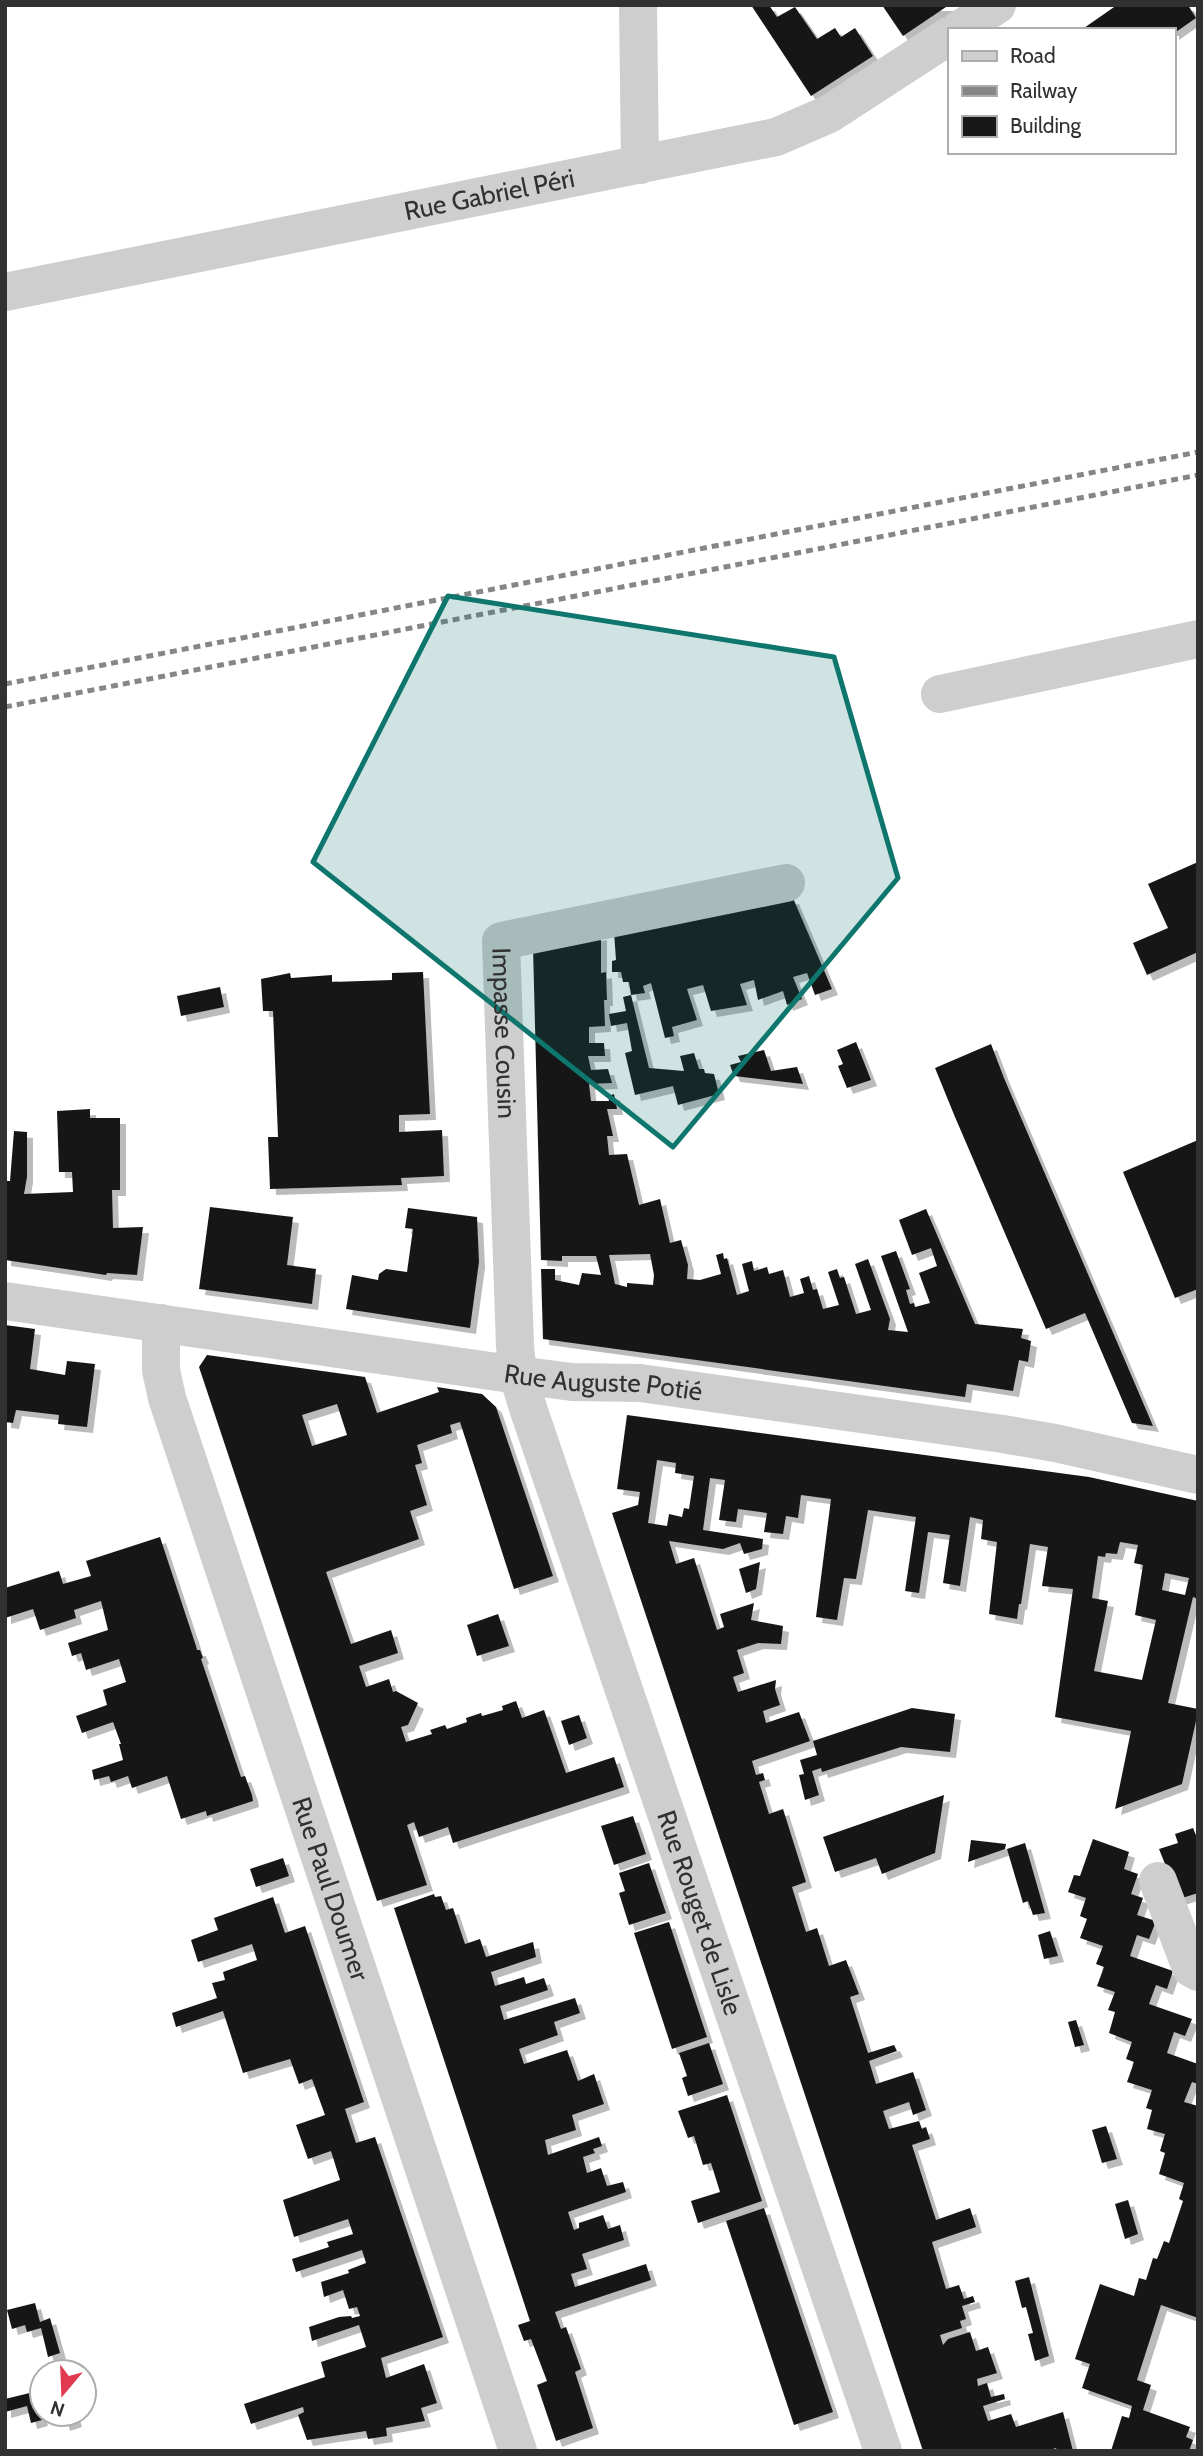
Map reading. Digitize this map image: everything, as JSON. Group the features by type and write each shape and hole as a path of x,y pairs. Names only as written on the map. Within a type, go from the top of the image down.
{"street":[{"path":"638,5 640,165"},
{"path":"963,28 997,5"},
{"name":"Rue Gabriel Péri","path":"5,292 753,143 804,127 854,99 948,38"},
{"path":"940,694 1198,639"},
{"name":"Impasse Cousin","path":"518,1375 501,941 786,883"},
{"name":"Rue Auguste Potié","path":"5,1301 518,1375 572,1382 640,1383 1003,1434 1198,1475"},
{"name":"Rue Paul Doumer","path":"161,1323 161,1370 167,1398 518,2451"},
{"name":"Rue Rouget de Lisle","path":"518,1375 883,2451"},
{"path":"1158,1881 1191,1968 1198,1972"}],"highlighted area":[{"path":"448,596 834,657 898,878 673,1147 313,862"}],"building":[{"path":"751,5 769,5 777,17 795,7 817,39 835,28 841,37 855,28 873,56 811,96"},
{"path":"882,5 949,5 903,36"},
{"path":"1117,5 1188,5 1196,18 1175,33 1175,28 1084,28"},
{"path":"1198,862 1198,952 1147,975 1133,943 1168,928 1148,884"},
{"path":"793,898 832,989 815,995 807,973 793,977 802,999 787,1005 783,991 758,1000 754,980 740,984 747,1005 711,1011 703,985 687,989 697,1020 672,1027 674,1036 665,1038 651,983 643,986 645,993 631,995 629,982 623,982 621,972 612,972 612,961 616,960 614,932"},
{"path":"601,934 601,973 606,972 605,1026 589,1027 589,1043 604,1043 605,1056 588,1056 591,1070 608,1069 612,1083 589,1084 591,1101 609,1101 608,1096 614,1094 617,1109 607,1109 613,1136 607,1136 609,1155 627,1154 639,1205 660,1199 670,1243 681,1240 688,1265 687,1279 700,1280 721,1274 716,1255 723,1253 724,1259 727,1258 737,1295 749,1291 742,1264 752,1261 754,1271 767,1267 769,1274 783,1270 790,1297 804,1293 800,1279 809,1276 813,1290 817,1289 823,1309 839,1305 828,1272 837,1269 840,1278 844,1277 856,1314 871,1310 855,1264 868,1259 890,1319 888,1330 908,1332 881,1256 896,1251 910,1289 906,1290 910,1304 914,1303 915,1307 930,1303 919,1273 937,1266 931,1248 912,1255 899,1220 926,1209 975,1324 1023,1329 1021,1338 1031,1341 1028,1362 1019,1360 1013,1391 967,1384 965,1397 543,1339 541,1269 555,1269 555,1280 579,1285 582,1273 601,1275 596,1256 562,1256 562,1261 541,1260 533,947","holes":["650,1254 653,1285 627,1283 627,1287 615,1284 609,1255"]},
{"path":"423,972 430,1114 399,1115 399,1132 442,1130 444,1176 401,1178 402,1185 270,1189 268,1137 278,1137 273,1011 263,1011 261,979 290,973 291,978 332,975 332,982 392,980 392,973"},
{"path":"220,987 224,1007 181,1016 177,996"},
{"path":"631,995 649,1068 684,1071 680,1056 694,1053 699,1069 714,1074 719,1094 678,1105 673,1086 635,1095 625,1053 632,1051 627,1023 611,1026 609,1014 626,1011 623,997"},
{"path":"856,1042 871,1080 847,1088 838,1066 843,1064 837,1050"},
{"path":"991,1044 1153,1426 1132,1423 1085,1313 1046,1329 955,1117 935,1068"},
{"path":"764,1050 771,1071 797,1067 803,1084 734,1076 730,1065 741,1062 738,1056"},
{"path":"90,1109 90,1118 120,1118 120,1190 112,1190 113,1228 143,1227 137,1275 106,1275 5,1260 5,1181 10,1181 14,1131 27,1132 27,1177 24,1194 73,1192 72,1172 59,1172 57,1111"},
{"path":"1198,1140 1198,1289 1175,1298 1123,1172"},
{"path":"210,1207 293,1217 287,1265 316,1269 312,1304 199,1289"},
{"path":"408,1208 477,1217 479,1262 470,1328 346,1309 352,1275 378,1280 379,1274 386,1269 407,1272 413,1229 405,1228"},
{"path":"5,1325 35,1329 30,1369 65,1375 67,1361 95,1364 87,1427 58,1424 59,1415 16,1410 13,1423 5,1422"},
{"path":"207,1355 365,1377 377,1413 439,1392 437,1387 482,1394 496,1407 553,1576 514,1589 460,1422 450,1425 452,1433 417,1445 422,1463 415,1465 427,1505 410,1511 419,1539 326,1572 351,1644 391,1630 398,1653 359,1666 366,1687 389,1679 393,1692 396,1691 418,1703 408,1725 401,1727 406,1742 432,1734 430,1730 445,1725 447,1729 467,1722 466,1718 481,1713 482,1716 503,1710 502,1706 516,1701 522,1718 544,1710 566,1773 614,1757 624,1787 453,1843 448,1827 419,1837 414,1822 407,1825 427,1885 377,1901 199,1367","holes":["337,1404 347,1435 312,1446 302,1415"]},
{"path":"627,1415 1089,1477 1198,1501 1198,1599 1193,1597 1168,1703 1198,1709 1198,1721 1182,1784 1115,1809 1131,1731 1055,1717 1073,1589 1042,1586 1048,1547 1030,1544 1017,1619 989,1614 997,1542 981,1539 983,1520 970,1517 960,1586 943,1583 950,1535 928,1532 919,1593 905,1591 916,1517 868,1510 856,1579 844,1578 837,1620 816,1617 831,1499 801,1495 798,1518 786,1516 783,1534 764,1532 767,1513 738,1509 736,1522 719,1520 725,1480 710,1478 703,1530 763,1539 762,1549 744,1554 740,1543 723,1549 669,1541 676,1564 694,1558 717,1630 724,1627 720,1614 754,1603 751,1620 783,1626 781,1644 758,1643 737,1650 744,1673 733,1677 738,1692 776,1680 775,1689 780,1705 763,1711 766,1723 799,1712 810,1741 752,1761 756,1775 763,1773 765,1780 759,1782 769,1814 783,1809 806,1882 792,1887 806,1932 817,1928 829,1966 846,1960 859,1994 850,1997 868,2053 894,2045 897,2051 869,2061 876,2084 913,2072 926,2110 913,2115 909,2102 883,2111 889,2129 919,2121 922,2129 926,2127 930,2139 912,2145 936,2220 970,2208 976,2227 932,2242 946,2289 959,2285 964,2299 973,2296 975,2302 962,2306 966,2319 960,2321 962,2328 940,2335 943,2345 948,2339 970,2332 976,2351 988,2347 997,2373 977,2379 978,2386 987,2383 991,2397 1004,2394 1005,2399 983,2406 988,2421 1011,2414 1016,2427 1063,2412 1073,2451 1057,2451 1056,2448 1046,2451 923,2451 612,1513 638,1505 640,1492 617,1489","holes":["657,1460 676,1463 675,1473 694,1476 689,1509 684,1508 682,1517 669,1514 667,1526 648,1523","1120,1542 1138,1545 1134,1563 1143,1565 1135,1615 1156,1620 1142,1680 1094,1671 1108,1601 1092,1598 1098,1556 1105,1557 1106,1553 1117,1554","1165,1573 1189,1578 1185,1595 1162,1590"]},
{"path":"160,1537 241,1777 245,1776 252,1795 253,1801 207,1816 206,1811 181,1819 167,1776 132,1788 128,1776 111,1782 109,1776 94,1780 92,1770 123,1760 121,1744 113,1722 82,1733 76,1716 107,1705 103,1690 126,1682 119,1659 86,1670 81,1653 72,1656 68,1643 108,1630 101,1601 74,1610 76,1618 40,1630 33,1609 5,1618 5,1588 59,1571 63,1584 91,1576 86,1561"},
{"path":"760,1562 756,1589 746,1593 739,1569"},
{"path":"498,1614 509,1646 477,1656 467,1625"},
{"path":"912,1708 955,1714 950,1752 901,1747 822,1772 821,1768 812,1771 819,1795 805,1800 799,1775 804,1774 800,1760 817,1755 813,1741"},
{"path":"579,1715 587,1738 569,1745 561,1721"},
{"path":"944,1795 935,1853 882,1874 876,1858 835,1872 823,1837"},
{"path":"633,1816 646,1854 614,1865 601,1826"},
{"path":"1193,1828 1198,1840 1198,1893 1179,1899 1159,1849 1178,1843 1175,1834"},
{"path":"1093,1839 1129,1852 1124,1869 1138,1874 1131,1894 1143,1898 1137,1915 1156,1921 1149,1939 1137,1935 1130,1956 1173,1971 1167,1989 1156,1985 1149,2004 1192,2019 1185,2036 1174,2032 1167,2053 1198,2064 1198,2084 1192,2082 1184,2102 1198,2106 1198,2318 1161,2305 1137,2380 1151,2385 1143,2410 1190,2427 1186,2437 1193,2440 1189,2451 1111,2451 1122,2416 1129,2418 1132,2406 1082,2388 1090,2364 1075,2359 1100,2284 1134,2296 1139,2278 1146,2280 1153,2258 1157,2259 1164,2241 1169,2243 1183,2201 1179,2199 1184,2183 1159,2174 1165,2153 1160,2151 1165,2134 1147,2129 1152,2110 1146,2108 1152,2090 1127,2082 1134,2062 1126,2059 1132,2042 1109,2033 1115,2012 1108,2010 1115,1992 1097,1986 1104,1967 1096,1964 1103,1946 1080,1938 1087,1919 1080,1916 1086,1898 1068,1892 1074,1875 1080,1876"},
{"path":"971,1840 1006,1844 1005,1849 968,1862"},
{"path":"1025,1843 1045,1913 1033,1915 1028,1901 1023,1903 1007,1849"},
{"path":"283,1858 289,1876 256,1887 250,1869"},
{"path":"649,1863 666,1913 629,1925 619,1893 625,1891 619,1873"},
{"path":"434,1894 435,1897 441,1896 446,1910 453,1908 465,1944 480,1939 486,1957 533,1942 536,1957 491,1972 495,1986 524,1977 526,1984 544,1978 548,1990 500,2006 504,2020 575,1998 580,2013 554,2022 558,2035 519,2049 524,2064 567,2050 578,2081 594,2074 604,2104 572,2115 576,2130 545,2140 548,2155 599,2137 602,2146 593,2149 595,2153 583,2157 587,2173 601,2168 607,2186 623,2182 626,2192 568,2212 574,2230 579,2228 579,2223 603,2215 608,2229 620,2225 624,2240 582,2254 587,2269 571,2274 575,2287 646,2264 651,2280 555,2312 561,2329 566,2327 581,2369 575,2372 593,2428 556,2441 537,2385 547,2381 531,2339 524,2341 518,2325 530,2321 394,1908"},
{"path":"273,1897 285,1933 305,1926 364,2102 345,2109 356,2143 375,2137 443,2337 381,2358 386,2378 424,2364 437,2403 421,2408 425,2421 386,2428 387,2436 368,2439 366,2431 307,2440 298,2415 304,2412 303,2407 251,2424 244,2404 325,2377 321,2362 366,2347 359,2325 312,2341 309,2327 339,2317 360,2316 357,2307 349,2309 343,2290 324,2297 321,2282 349,2273 348,2270 366,2263 362,2250 296,2272 292,2259 329,2247 327,2242 353,2234 348,2219 294,2237 283,2200 340,2180 331,2151 308,2159 296,2125 325,2115 312,2079 299,2084 290,2059 243,2073 223,2011 176,2027 172,2013 217,1998 212,1983 225,1980 223,1972 257,1960 252,1944 198,1962 191,1940 218,1930 214,1918"},
{"path":"669,1922 707,2037 672,2049 634,1933"},
{"path":"1050,1931 1058,1956 1044,1959 1038,1935"},
{"path":"1076,2020 1084,2045 1075,2047 1068,2022"},
{"path":"709,2043 723,2084 688,2096 682,2078 687,2076 679,2053"},
{"path":"727,2095 762,2201 698,2223 691,2201 720,2192 711,2163 703,2165 694,2136 688,2138 678,2111"},
{"path":"1106,2126 1117,2159 1102,2163 1092,2130"},
{"path":"1128,2200 1138,2234 1125,2239 1115,2204"},
{"path":"764,2208 833,2412 794,2425 726,2221"},
{"path":"1029,2277 1049,2356 1035,2361 1028,2334 1033,2333 1026,2307 1022,2308 1015,2281"},
{"path":"35,2303 40,2322 50,2318 60,2353 48,2357 41,2328 27,2332 25,2325 12,2329 7,2310"},
{"path":"28,2393 28,2410 27,2406 5,2412 5,2399"}],"railway":[{"path":"5,684 1198,452"},
{"path":"5,707 1198,475"}]}
